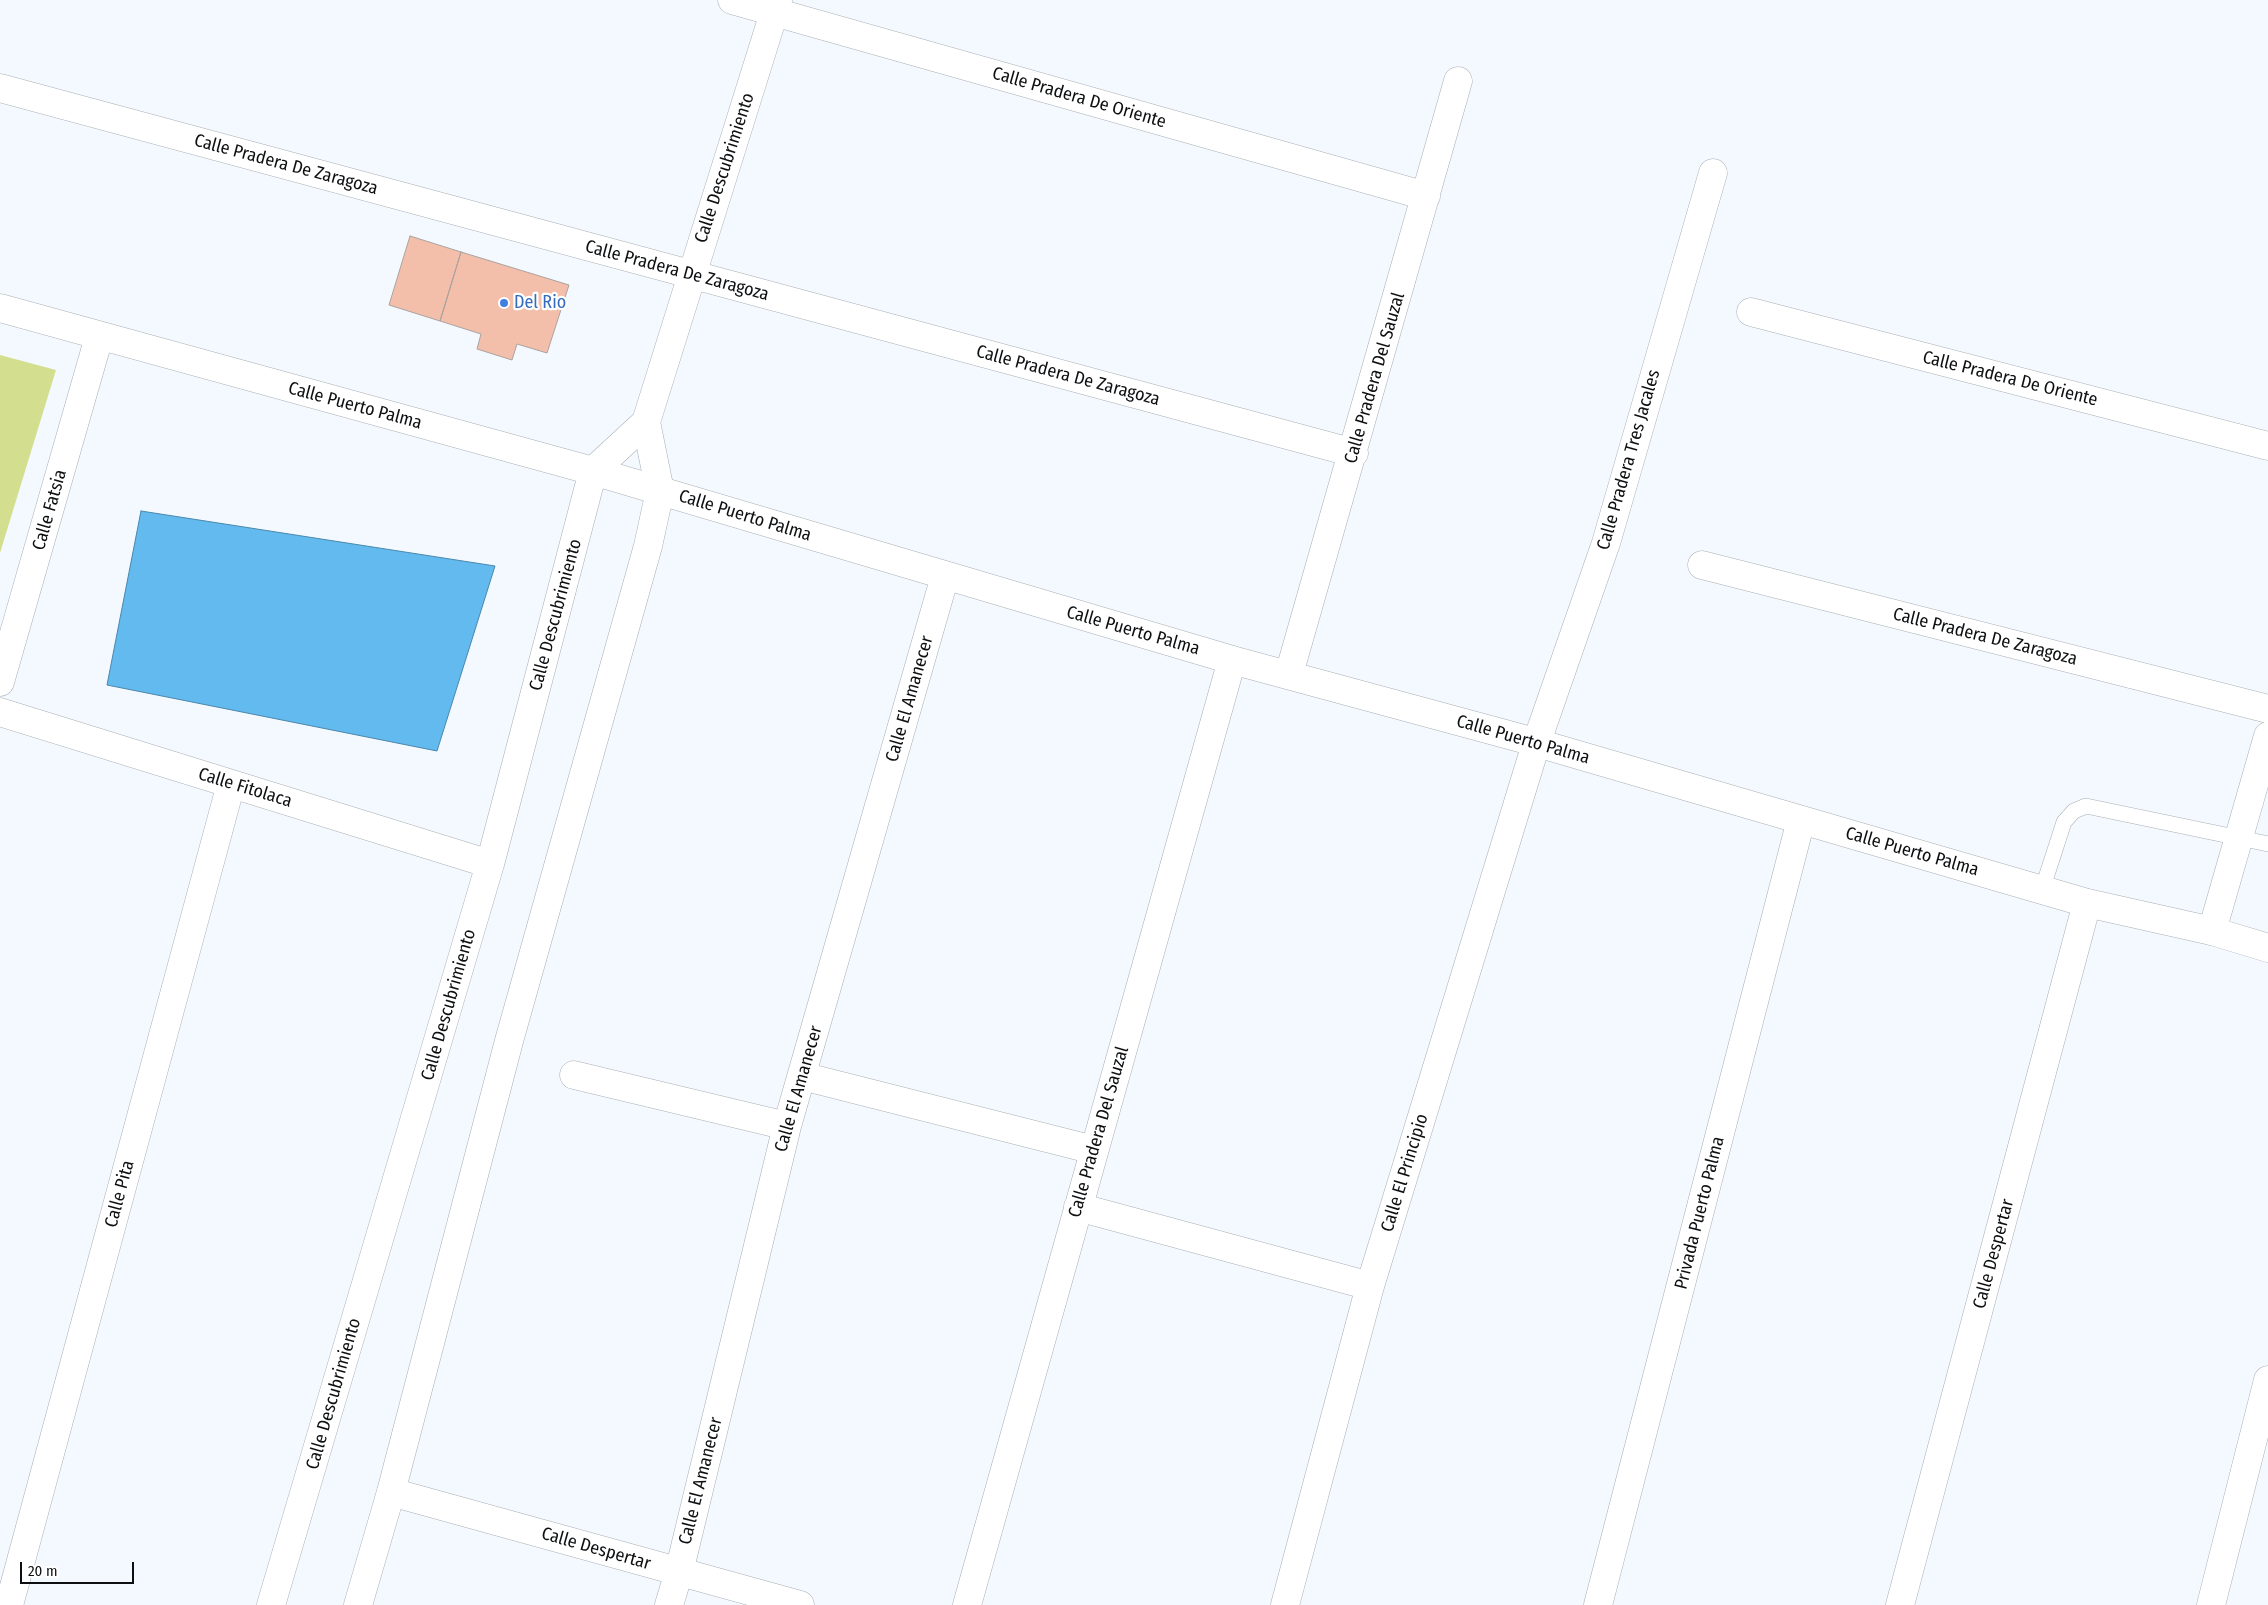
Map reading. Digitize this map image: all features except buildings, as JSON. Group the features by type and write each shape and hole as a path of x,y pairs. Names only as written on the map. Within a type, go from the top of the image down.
{"street":[{"name":"Calle Pradera De Oriente","path":"732,0 776,6 1426,196"},
{"name":"Calle Descubrimiento","path":"358,1605 391,1492 509,1041 648,546 660,491 646,422 776,6"},
{"name":"Calle Pradera Del Sauzal","path":"1289,674 1354,453 1458,81"},
{"name":"Calle Pradera De Zaragoza","path":"0,88 1354,453"},
{"name":"Calle Pradera Tres Jacales","path":"1536,744 1606,542 1713,173"},
{"name":"Calle Puerto Palma","path":"0,308 593,471 1232,660 1289,674 1536,744 2087,903 2212,931 2268,948"},
{"name":"Calle Pradera De Oriente","path":"1751,312 2268,446"},
{"name":"Calle Fatsia","path":"0,682 100,337"},
{"path":"593,471 646,422"},
{"name":"Calle Descubrimiento","path":"271,1605 490,864 593,471"},
{"name":"Calle Pradera De Zaragoza","path":"1702,565 2268,709"},
{"name":"Calle El Amanecer","path":"668,1605 679,1572 787,1126 945,576"},
{"name":"Calle Pradera Del Sauzal","path":"967,1605 1232,660"},
{"name":"Calle Fitolaca","path":"0,712 490,864"},
{"path":"2212,931 2268,736"},
{"name":"Calle El Principio","path":"1284,1605 1370,1286 1536,744"},
{"name":"Calle Pita","path":"9,1605 230,784"},
{"name":"Privada Puerto Palma","path":"1598,1605 1801,820"},
{"name":"Calle Despertar","path":"1900,1605 2087,903"},
{"path":"574,1075 787,1126"},
{"path":"802,1076 1094,1150"},
{"path":"1078,1207 1370,1286"},
{"path":"2211,1605 2268,1380"},
{"name":"Calle Despertar","path":"391,1492 800,1605"}],"lane":[{"path":"2042,890 2064,822 2074,811 2086,806 2268,844"}],"green space":[{"path":"0,355 56,370 0,553"}],"water":[{"path":"141,511 495,566 437,751 107,685"}],"place":[{"name":"Del Rio","path":"504,303"}]}
